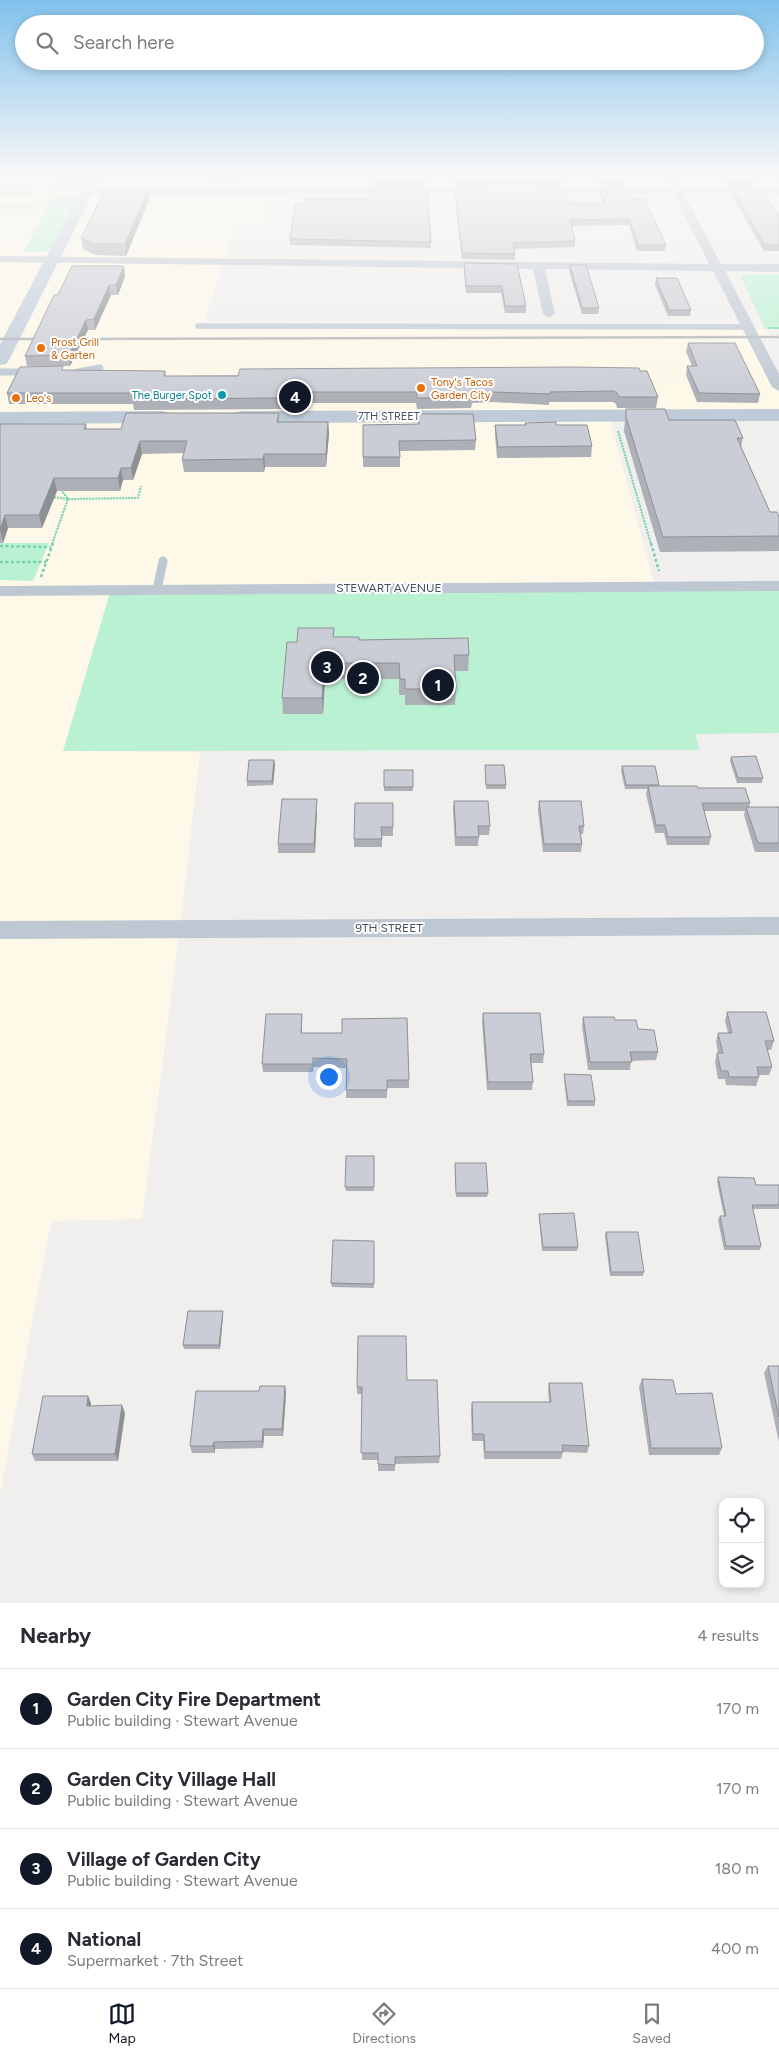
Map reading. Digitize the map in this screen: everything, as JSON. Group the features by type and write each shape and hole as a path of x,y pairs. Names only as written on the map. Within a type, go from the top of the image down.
{"street":[{"path":"0,360 57,250"},
{"path":"707,250 779,387"},
{"path":"0,259 779,268"},
{"path":"538,265 549,314"},
{"name":"7TH STREET","path":"225,417 779,415"},
{"path":"0,418 178,417"},
{"name":"STEWART AVENUE","path":"0,591 779,586"},
{"name":"9TH STREET","path":"0,930 779,926"}],"lane":[{"path":"198,326 748,327"},
{"path":"68,372 100,368"},
{"path":"0,372 38,372"},
{"path":"157,590 163,561"}],"path":[{"path":"768,328 779,328"},
{"path":"616,425 659,572 668,572"},
{"path":"41,578 68,499 62,491 66,482"},
{"path":"45,497 68,499 138,498 141,486"},
{"path":"0,546 51,547"},
{"path":"0,562 46,562"}],"shaded area":[{"path":"0,250 227,250 204,322 682,324 765,329 772,339 753,339 779,389 779,415 609,416 655,587 63,751 200,752 180,929 142,1219 51,1221 0,1494"}],"green space":[{"path":"25,250 57,250 56,251 24,252"},
{"path":"740,275 779,275 779,329 765,329"},
{"path":"0,543 49,543 33,581 0,580"},
{"path":"779,586 779,733 695,734 700,750 63,751 111,589"}],"building":[{"path":"462,250 514,250 515,254 462,253"},
{"path":"464,263 517,264 526,306 505,306 502,286 466,286"},
{"path":"570,265 586,265 599,308 582,308"},
{"path":"72,266 124,266 116,285 109,285 94,319 86,320 69,355 25,356 54,295 58,295"},
{"path":"656,278 677,278 691,310 669,310"},
{"path":"688,343 735,343 760,394 699,393 687,366 697,366"},
{"path":"63,366 62,370 165,371 164,376 238,376 240,369 639,368 640,371 647,371 658,397 619,397 614,391 550,392 550,394 471,392 472,398 417,398 416,392 282,392 281,398 132,399 134,393 7,393 20,367"},
{"path":"626,409 665,409 669,420 735,420 743,438 737,438 770,512 777,512 779,517 779,536 663,537 626,417"},
{"path":"126,413 279,413 277,422 328,422 326,454 264,454 263,459 182,460 187,441 140,441 131,468 121,468 118,478 54,478 39,515 5,515 0,529 0,424 86,424 84,429 121,429"},
{"path":"418,414 473,414 476,440 399,441 400,457 363,457 363,425 419,424"},
{"path":"556,422 556,425 587,425 592,446 498,447 495,425 526,425 525,423"},
{"path":"298,628 334,628 333,637 359,637 359,640 468,638 469,655 454,655 456,689 405,689 405,679 400,679 399,663 324,663 322,698 282,698 287,642 297,642"},
{"path":"756,756 763,778 738,778 731,757"},
{"path":"249,760 274,760 272,781 247,781"},
{"path":"485,765 504,765 506,785 486,785"},
{"path":"622,766 655,766 659,785 626,785"},
{"path":"384,770 413,770 413,787 384,787"},
{"path":"648,786 745,788 750,803 702,803 711,837 668,837 665,825 656,825"},
{"path":"282,799 317,799 314,844 278,844"},
{"path":"454,801 488,801 490,826 478,826 479,837 456,837"},
{"path":"539,801 581,801 584,826 579,826 582,844 544,844"},
{"path":"355,803 393,803 393,827 381,827 382,839 354,839"},
{"path":"746,807 779,807 779,843 758,843"},
{"path":"727,1012 766,1012 774,1041 765,1041 772,1067 757,1067 759,1077 729,1077 728,1071 721,1071 717,1053 723,1053 718,1033 732,1033"},
{"path":"483,1013 540,1013 544,1054 530,1054 533,1082 488,1082"},
{"path":"266,1014 302,1014 301,1033 342,1033 342,1019 407,1018 409,1080 387,1080 387,1090 346,1090 347,1059 313,1058 313,1064 262,1064"},
{"path":"583,1017 614,1017 615,1020 636,1020 638,1029 654,1030 658,1052 630,1052 632,1062 590,1062"},
{"path":"564,1074 591,1075 595,1101 568,1101"},
{"path":"346,1156 374,1156 374,1187 345,1187"},
{"path":"455,1163 486,1163 488,1193 456,1193"},
{"path":"718,1177 754,1178 756,1185 779,1185 779,1205 752,1205 761,1246 726,1246 720,1216 726,1216"},
{"path":"574,1213 578,1247 543,1247 539,1214"},
{"path":"606,1232 638,1232 644,1272 611,1272"},
{"path":"333,1240 374,1241 374,1284 331,1283"},
{"path":"188,1311 223,1311 219,1345 183,1345"},
{"path":"358,1336 406,1336 407,1380 437,1380 440,1456 395,1457 395,1465 378,1464 378,1453 361,1453 362,1387 357,1387"},
{"path":"768,1366 779,1366 779,1417"},
{"path":"642,1379 673,1380 676,1394 712,1393 722,1448 651,1448"},
{"path":"549,1383 582,1383 589,1446 562,1445 563,1452 485,1452 484,1434 473,1434 472,1402 551,1402"},
{"path":"260,1386 285,1386 282,1429 263,1429 262,1441 214,1442 213,1446 190,1446 196,1391 259,1391"},
{"path":"43,1396 88,1396 87,1406 122,1405 115,1454 32,1454"}],"railway":[{"path":"69,339 779,337"},
{"path":"0,339 47,339"}],"place":[{"name":"Prost Grill & Garten","path":"41,348"},
{"name":"Tony's Tacos Garden City","path":"421,388"},
{"name":"The Burger Spot","path":"222,395"},
{"name":"National","path":"295,397"},
{"name":"Leo's","path":"16,398"},
{"name":"Village of Garden City","path":"327,667"},
{"name":"Garden City Village Hall","path":"363,678"},
{"name":"Garden City Fire Department","path":"438,685"}]}
